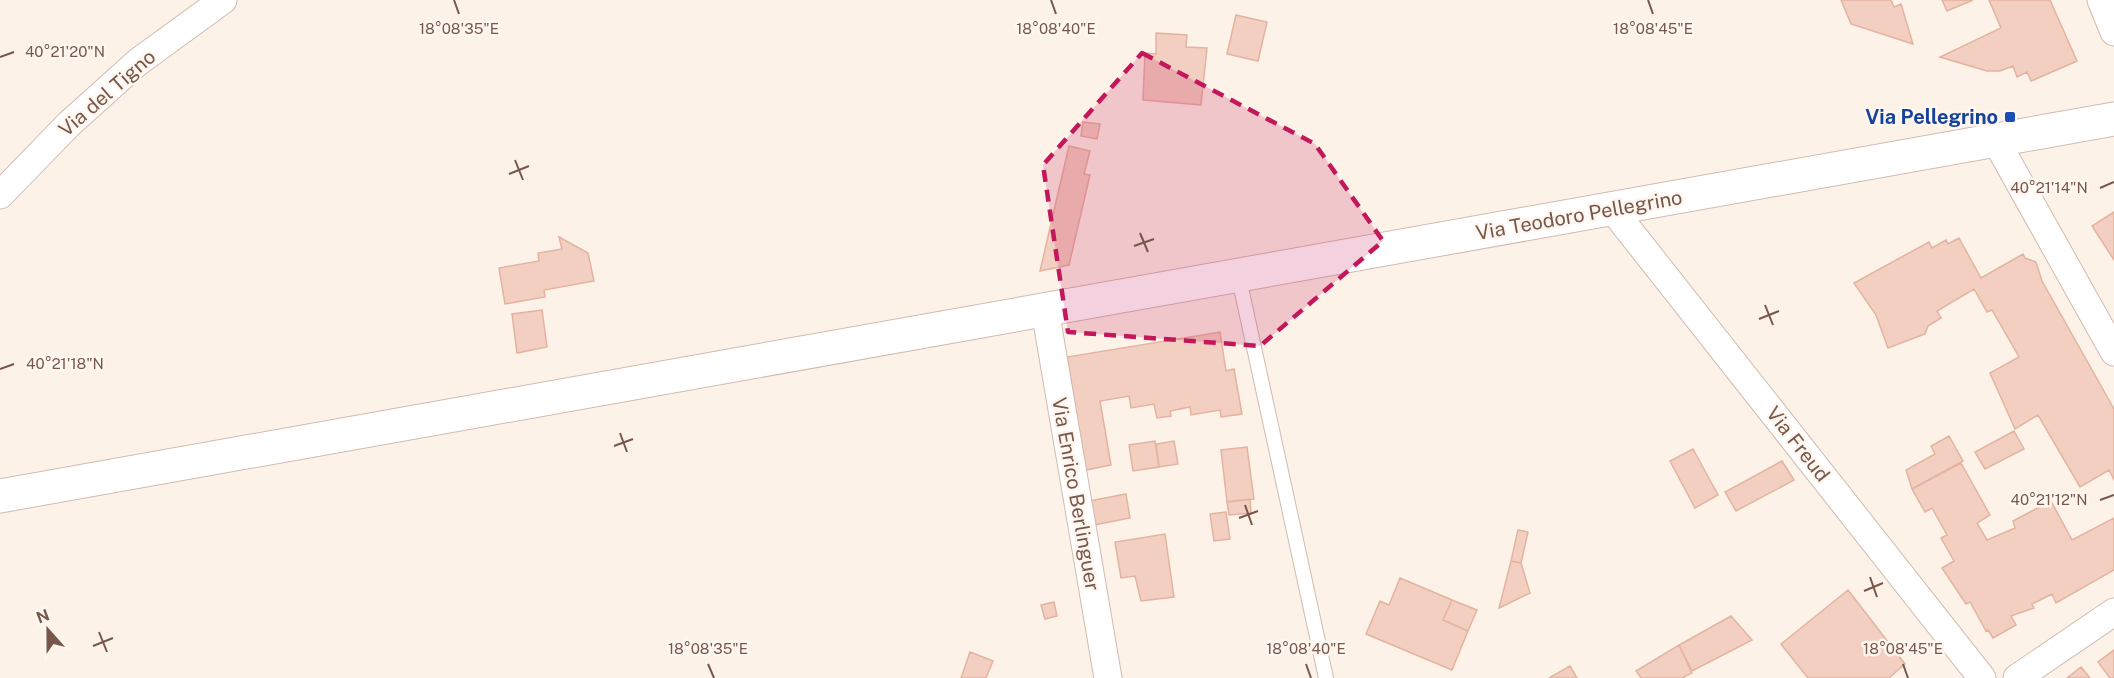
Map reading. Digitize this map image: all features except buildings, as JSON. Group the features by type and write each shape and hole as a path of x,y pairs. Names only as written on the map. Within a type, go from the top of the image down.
{"street":[{"name":"Via del Tigno","path":"0,195 69,124 138,62 223,0"},
{"path":"2101,0 2114,32"},
{"name":"Via Teodoro Pellegrino","path":"0,496 2114,119"},
{"path":"1996,141 2114,352"},
{"name":"Via Freud","path":"1613,210 1982,678"},
{"name":"Via Enrico Berlinguer","path":"1044,310 1108,678"},
{"path":"2017,678 2114,612"}],"lane":[{"path":"1238,274 1326,678"}],"highlighted area":[{"path":"1142,53 1315,144 1383,241 1260,346 1068,332 1043,165"}],"place":[{"name":"Via Pellegrino","path":"2010,117"}]}
